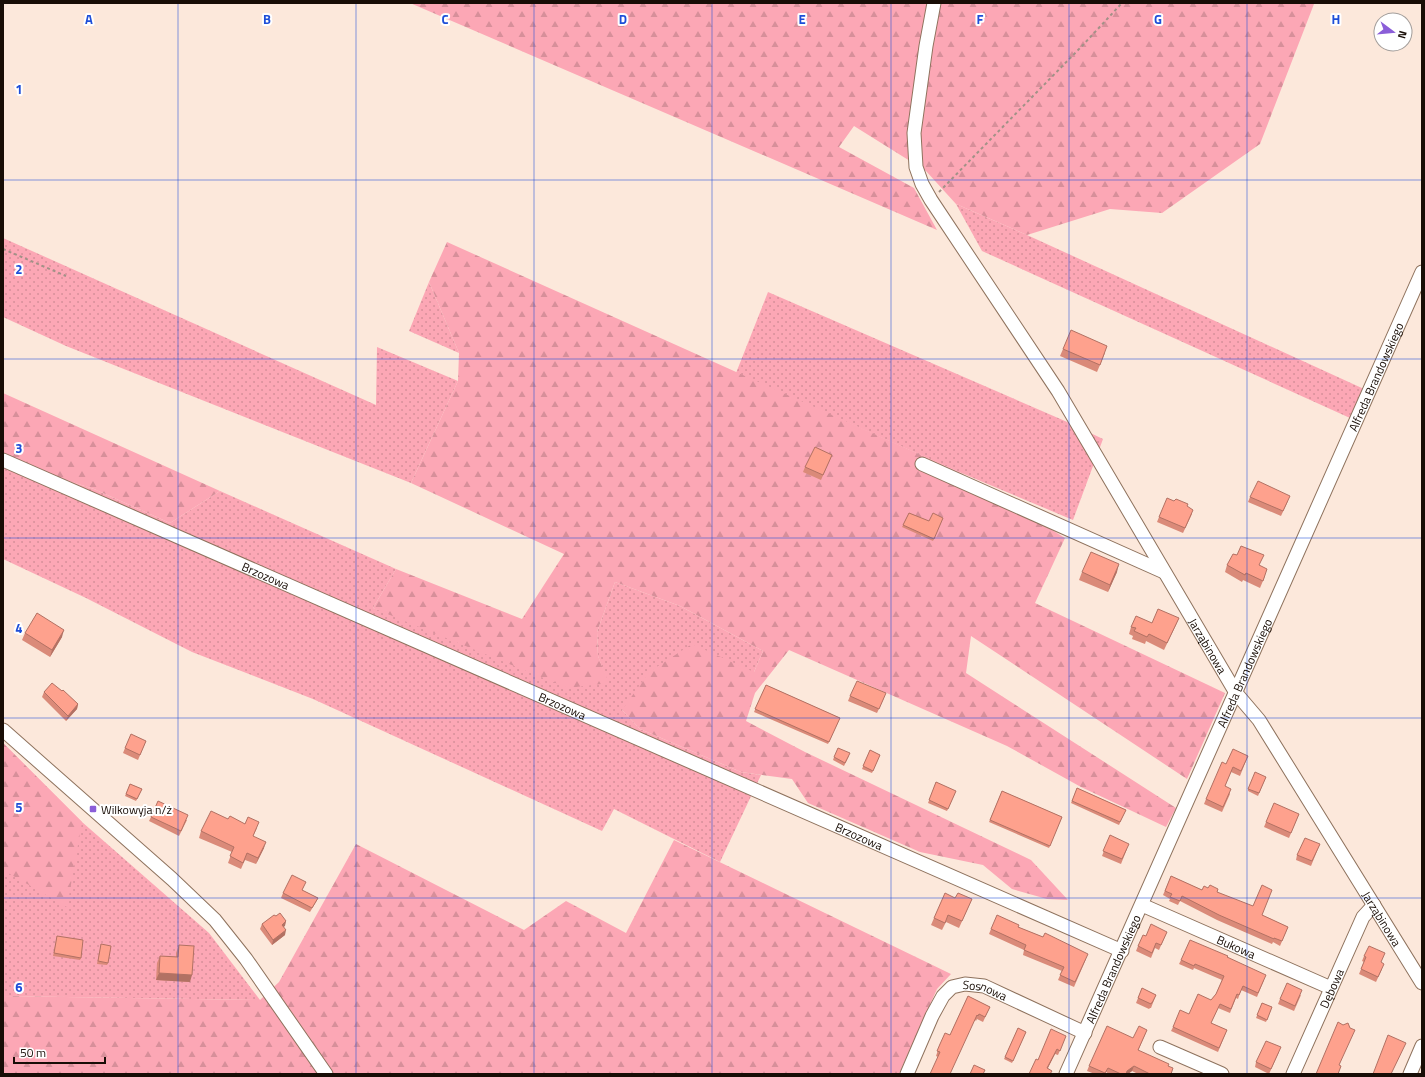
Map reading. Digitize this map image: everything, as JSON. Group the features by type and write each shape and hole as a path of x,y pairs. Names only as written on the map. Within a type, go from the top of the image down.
{"street":[{"name":"Jarząbinowa","path":"934,3 926,46 914,133 916,168 922,184 931,200 1058,391 1236,693 1258,720 1422,983"},
{"name":"Alfreda Brandowskiego","path":"1066,1074 1142,906 1422,272"},
{"name":"Brzozowa","path":"3,460 1122,951"},
{"path":"922,464 1164,572"},
{"path":"3,730 172,879 215,920 246,959 326,1074"},
{"name":"Bukowa","path":"1142,906 1331,988"},
{"name":"Dębowa","path":"1293,1074 1363,917 1374,906"},
{"name":"Sosnowa","path":"907,1074 932,1016 943,996 952,987 965,984 984,986 1085,1033"},
{"path":"1410,1074 1422,1046"},
{"path":"1160,1047 1222,1074"}],"path":[{"path":"931,200 1082,46 1122,3"},
{"path":"3,250 66,276"}],"green space":[{"path":"410,3 1314,4 1260,144 1162,213 1110,209 1027,235 956,204 926,171 854,126 839,147 914,188 937,230"},
{"path":"956,204 1364,389 1350,418 982,251"},
{"path":"3,238 376,405 377,347 458,381 411,483 66,346 3,317"},
{"path":"447,242 959,472 1065,538 1035,603 1225,693 1187,779 971,636 966,673 1176,808 1166,827 1081,787 1007,746 789,650 755,693 746,721 805,752 1031,860 1068,900 1047,899 1012,889 983,865 920,852 808,803 792,779 741,772 640,729 622,710 649,672 692,644 754,672 763,651 680,606 615,582 597,632 598,656 609,683 568,688 373,608 396,569 522,619 564,554 411,483 458,381 459,353 429,282"},
{"path":"429,282 459,353 409,331"},
{"path":"768,292 1065,421 1103,439 1073,520 959,472 736,373"},
{"path":"3,393 220,491 170,523 94,489 3,460"},
{"path":"3,460 94,489 170,523 220,491 396,569 373,608 608,683 598,656 597,632 615,582 680,606 763,651 754,672 622,710 640,729 741,772 761,775 720,862 614,809 602,831 313,699 192,652 86,598 3,559"},
{"path":"3,743 82,822 209,933 260,1000 3,996"},
{"path":"3,743 82,822 67,907 3,870"},
{"path":"674,840 951,974 937,989 899,1074 3,1074 3,996 260,1000 279,982 356,844 524,930 566,901 626,933"}],"building":[{"path":"1071,330 1107,346 1100,365 1063,349"},
{"path":"815,447 832,455 823,475 805,467"},
{"path":"1258,481 1290,496 1283,511 1250,497"},
{"path":"1167,498 1174,501 1176,499 1188,504 1187,506 1193,510 1185,528 1159,517"},
{"path":"909,513 929,521 933,513 943,518 934,539 903,525"},
{"path":"1241,546 1264,555 1259,565 1267,569 1263,581 1246,573 1245,575 1227,565 1233,554 1237,555"},
{"path":"1091,552 1119,564 1110,585 1082,572"},
{"path":"1158,609 1179,618 1167,643 1149,634 1147,637 1134,631 1136,628 1131,627 1136,616 1152,623"},
{"path":"37,613 64,630 52,650 25,633"},
{"path":"857,681 886,693 879,709 850,696"},
{"path":"52,683 62,691 63,690 78,704 68,716 44,692"},
{"path":"766,685 840,718 829,742 755,709"},
{"path":"131,734 146,741 140,755 125,748"},
{"path":"838,748 850,753 845,763 834,757"},
{"path":"1233,749 1248,756 1241,771 1233,767 1225,786 1231,789 1223,807 1206,799 1222,762 1226,764"},
{"path":"870,750 880,755 873,771 863,766"},
{"path":"1255,772 1266,777 1259,793 1248,789"},
{"path":"936,782 956,791 948,809 929,800"},
{"path":"130,784 142,789 137,799 126,794"},
{"path":"1077,788 1126,810 1120,822 1072,801"},
{"path":"1002,791 1062,817 1050,846 990,820"},
{"path":"158,801 188,815 181,831 151,817"},
{"path":"1274,803 1299,814 1291,833 1266,822"},
{"path":"211,811 228,819 230,816 245,824 248,817 259,822 253,836 266,842 258,858 247,853 243,863 230,856 234,847 201,831"},
{"path":"1110,835 1129,844 1122,859 1103,851"},
{"path":"1305,838 1320,844 1312,861 1297,855"},
{"path":"292,875 306,882 302,890 318,898 312,908 283,893"},
{"path":"1171,876 1202,890 1204,886 1208,888 1210,885 1218,889 1217,892 1253,906 1262,885 1272,890 1262,915 1288,927 1282,941 1274,939 1219,915 1182,896 1180,901 1170,897 1172,894 1165,891"},
{"path":"945,893 955,898 958,893 972,899 962,921 948,915 945,923 934,918"},
{"path":"280,913 286,921 282,925 286,930 273,940 262,924 274,915 276,916"},
{"path":"997,915 1019,925 1018,927 1043,937 1045,933 1088,954 1075,982 1060,975 1064,967 1024,950 1026,945 991,929"},
{"path":"1151,924 1167,932 1161,945 1156,943 1152,953 1138,946 1143,935 1146,936"},
{"path":"57,936 83,940 81,958 54,953"},
{"path":"1190,940 1228,956 1227,957 1266,975 1258,993 1243,986 1239,995 1237,994 1231,1009 1220,1004 1211,1023 1227,1030 1219,1048 1173,1027 1180,1010 1189,1014 1198,994 1211,1000 1216,994 1224,976 1181,960"},
{"path":"101,944 111,946 108,963 98,961"},
{"path":"179,945 194,946 192,975 159,973 160,956 178,957"},
{"path":"1369,946 1385,953 1381,962 1384,964 1378,977 1361,969 1366,957 1364,956"},
{"path":"1287,983 1302,990 1295,1006 1280,999"},
{"path":"1142,988 1156,995 1151,1004 1138,998"},
{"path":"968,996 990,1007 985,1017 979,1014 978,1016 977,1015 950,1074 930,1074 940,1052 937,1051 945,1033 950,1035"},
{"path":"1262,1003 1272,1007 1267,1020 1257,1015"},
{"path":"1338,1022 1343,1025 1348,1023 1350,1028 1355,1030 1339,1065 1341,1066 1338,1074 1316,1074"},
{"path":"1107,1026 1133,1038 1139,1026 1147,1030 1138,1050 1169,1064 1168,1066 1173,1068 1171,1074 1150,1074 1134,1066 1127,1071 1126,1074 1121,1074 1108,1068 1105,1073 1089,1066"},
{"path":"1018,1028 1026,1032 1013,1061 1005,1057"},
{"path":"1051,1029 1066,1036 1060,1051 1057,1049 1047,1068 1052,1071 1050,1074 1029,1074 1036,1059 1038,1060"},
{"path":"1388,1035 1406,1043 1391,1074 1373,1074"},
{"path":"1266,1041 1281,1047 1271,1069 1256,1062"},
{"path":"974,1065 985,1070 983,1074 970,1074"}],"place":[{"name":"Wilkowyja n/ż","path":"93,809"}]}
